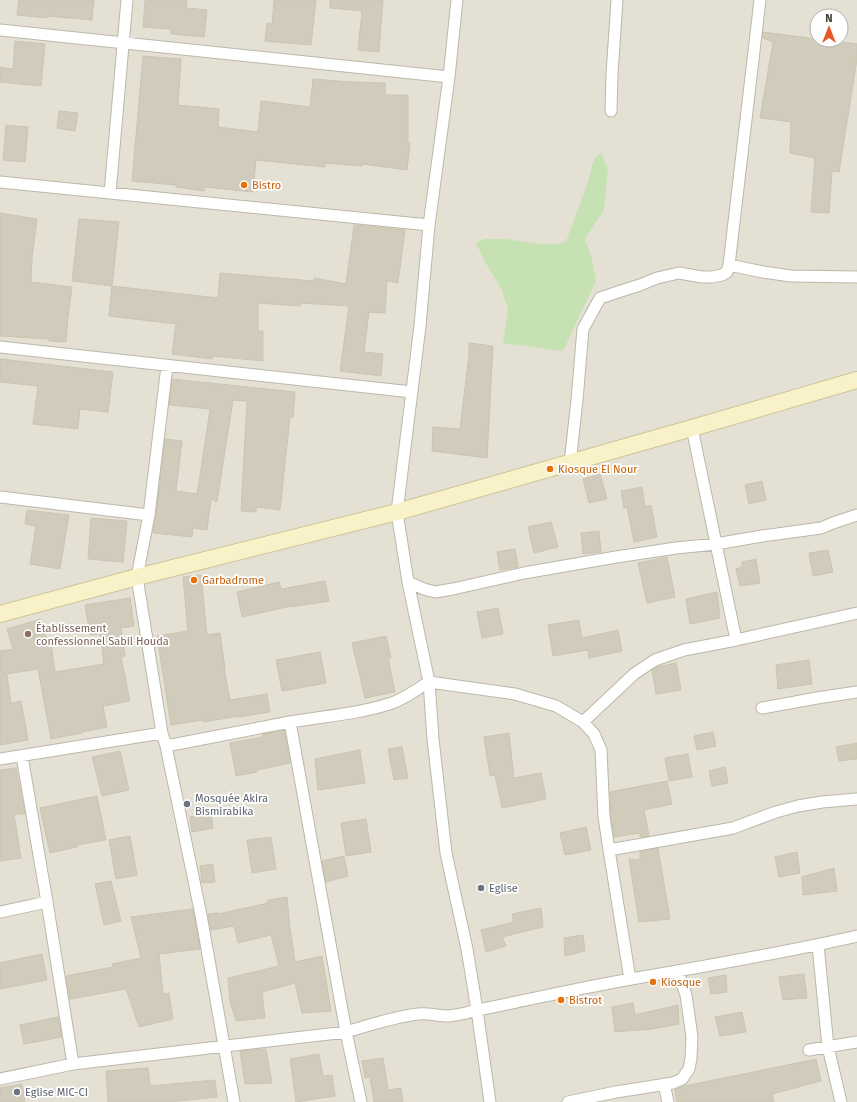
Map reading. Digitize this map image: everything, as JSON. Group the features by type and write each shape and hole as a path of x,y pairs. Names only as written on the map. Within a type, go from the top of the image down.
{"street":[{"path":"110,193 127,0"},
{"path":"458,0 429,225 420,326 397,512 408,582 429,682 433,739 446,853 467,949 490,1102"},
{"path":"611,111 612,74 618,0"},
{"path":"570,463 583,329 600,298 679,272 702,277 722,275 726,272 729,265 760,0"},
{"path":"0,30 449,76"},
{"path":"0,182 429,225"},
{"path":"729,265 791,276 857,277"},
{"path":"0,347 412,392"},
{"path":"167,366 149,515 138,577 162,733 201,915 234,1102"},
{"path":"0,614 138,577 397,512 857,380"},
{"path":"692,428 736,640"},
{"path":"0,497 149,515"},
{"path":"408,582 435,592 524,573 616,557 821,528 857,515"},
{"path":"583,722 634,674 655,660 684,650 857,613"},
{"path":"166,746 290,722 359,711 393,703 429,682 515,694 556,706 583,722 594,734 601,750 604,817 630,979"},
{"path":"762,708 857,692"},
{"path":"290,722 346,1032 361,1102"},
{"path":"0,759 162,733"},
{"path":"22,756 48,902 73,1064"},
{"path":"609,850 733,828 776,812 798,806 857,799"},
{"path":"0,912 48,902"},
{"path":"0,1079 73,1064 346,1032 383,1020 420,1014 453,1015 630,979 678,972 857,936"},
{"path":"818,945 828,1047 841,1102"},
{"path":"568,1102 616,1092 673,1083 682,1079 689,1069 692,1037 686,995 678,972"},
{"path":"809,1050 857,1042"},
{"path":"664,1084 668,1102"}],"shaded area":[{"path":"0,0 857,0 857,1102 0,1102"}],"green space":[{"path":"601,153 608,169 604,210 585,239 592,259 596,281 563,351 503,343 508,309 501,288 485,262 476,243 485,239 507,239 539,244 560,244 567,239 588,182 594,158"}],"building":[{"path":"19,0 94,0 92,20 17,15"},
{"path":"145,0 187,0 186,8 207,10 204,37 171,34 171,29 143,27"},
{"path":"274,0 316,0 311,45 265,41 267,23 272,24"},
{"path":"330,0 383,0 379,52 358,50 362,11 330,8"},
{"path":"763,32 809,38 809,48 849,48 849,43 857,44 857,59 839,172 832,171 829,213 811,212 815,158 790,153 791,122 760,118 773,42 763,38"},
{"path":"15,41 45,44 41,86 0,82 0,67 13,69"},
{"path":"143,56 181,59 178,105 219,109 218,127 258,132 261,101 310,107 313,79 385,83 385,95 408,95 408,143 410,143 407,170 362,164 362,166 325,163 325,167 256,160 253,192 205,187 204,191 176,187 176,185 132,181"},
{"path":"59,111 78,113 75,131 57,128"},
{"path":"6,125 28,127 25,162 3,160"},
{"path":"0,213 37,219 32,258 31,282 72,287 66,342 49,341 49,339 0,336"},
{"path":"79,219 119,222 112,286 72,281"},
{"path":"354,225 405,230 398,283 387,281 385,313 369,312 364,352 383,354 381,376 340,371 349,306 300,303 300,306 258,303 258,331 263,331 263,361 212,356 212,359 172,354 176,324 109,316 112,286 218,298 220,273 314,281 314,278 346,284"},
{"path":"469,343 493,346 487,458 432,451 433,427 460,429 469,355"},
{"path":"0,359 113,372 108,412 80,409 78,429 33,424 38,386 0,382"},
{"path":"172,379 295,392 293,417 290,417 280,510 256,507 256,512 241,511 247,401 233,400 217,502 211,499 207,530 193,528 192,537 153,533 165,439 182,441 176,491 197,494 210,409 169,405"},
{"path":"600,474 607,499 589,503 583,479"},
{"path":"762,481 766,500 749,504 745,485"},
{"path":"642,487 645,507 651,505 657,537 634,542 627,507 624,508 621,491"},
{"path":"27,510 69,515 60,569 30,564 36,526 25,524"},
{"path":"91,518 127,521 123,562 88,559"},
{"path":"551,522 558,547 534,553 528,527"},
{"path":"599,531 601,552 583,554 581,533"},
{"path":"515,549 518,567 500,570 497,552"},
{"path":"828,550 833,572 813,576 809,553"},
{"path":"667,557 675,597 647,603 638,563"},
{"path":"756,559 760,583 740,586 736,569 742,567 742,562"},
{"path":"201,575 207,635 220,633 224,668 230,700 267,694 270,712 204,722 203,720 171,725 157,636 188,631 183,577"},
{"path":"325,581 329,601 291,606 242,617 237,592 279,582 281,589"},
{"path":"717,592 720,618 690,624 686,599"},
{"path":"130,598 134,626 121,628 125,656 121,657 130,701 103,706 107,727 51,739 38,669 0,675 0,651 13,649 7,629 41,619 48,643 51,643 55,672 104,664 100,634 90,635 85,605"},
{"path":"498,608 503,634 482,638 477,612"},
{"path":"579,620 582,638 618,630 622,651 589,658 588,650 553,656 548,625"},
{"path":"386,636 391,658 388,658 395,692 365,698 352,643"},
{"path":"320,652 326,683 282,691 276,660"},
{"path":"809,660 812,684 778,689 776,665"},
{"path":"676,663 681,690 656,694 652,670"},
{"path":"7,675 11,703 21,701 28,740 0,745 0,676"},
{"path":"284,730 290,763 236,776 230,743 263,737 263,734"},
{"path":"713,732 716,746 697,750 694,736"},
{"path":"509,733 514,778 541,773 546,799 502,808 495,775 490,776 484,737"},
{"path":"857,743 857,759 839,761 836,747"},
{"path":"402,747 408,778 394,780 388,749"},
{"path":"360,750 365,783 318,790 315,759"},
{"path":"120,751 129,790 102,796 92,757"},
{"path":"688,754 692,777 669,781 665,758"},
{"path":"725,767 728,783 712,786 709,771"},
{"path":"16,768 25,814 14,814 21,858 0,861 0,770"},
{"path":"667,781 672,804 644,810 649,836 640,837 640,833 614,837 610,792"},
{"path":"97,796 106,840 77,845 77,847 50,853 40,808"},
{"path":"211,813 213,828 192,832 190,817"},
{"path":"366,819 371,852 346,856 341,823"},
{"path":"586,827 591,850 565,855 560,833"},
{"path":"130,836 137,875 116,879 109,840"},
{"path":"271,837 276,869 252,873 247,840"},
{"path":"658,848 670,919 639,922 629,859 640,860 640,852"},
{"path":"797,852 800,873 779,877 775,857"},
{"path":"344,856 348,876 326,882 322,861"},
{"path":"213,864 215,882 202,883 200,866"},
{"path":"834,868 837,891 803,895 802,877"},
{"path":"111,881 121,921 104,925 95,884"},
{"path":"287,897 295,962 322,956 331,1011 302,1013 295,983 262,992 265,1018 236,1021 230,1001 228,978 279,966 271,935 238,943 234,926 211,930 208,914 218,914 268,903 268,900"},
{"path":"541,908 543,927 502,937 506,946 486,952 481,930 514,922 512,914"},
{"path":"193,909 200,949 159,954 163,994 169,993 173,1019 139,1027 126,989 70,999 66,976 113,967 112,964 141,958 131,917"},
{"path":"583,935 585,951 565,956 564,938"},
{"path":"42,954 47,980 0,989 0,963"},
{"path":"804,974 807,998 783,1000 779,977"},
{"path":"726,975 727,992 711,994 708,978"},
{"path":"633,1003 635,1015 678,1005 679,1024 652,1029 615,1032 612,1007"},
{"path":"742,1012 746,1032 720,1036 715,1017"},
{"path":"58,1017 62,1037 24,1044 20,1025"},
{"path":"266,1049 272,1083 245,1084 240,1051"},
{"path":"319,1054 323,1076 332,1075 335,1096 296,1102 290,1059"},
{"path":"383,1058 388,1090 401,1088 403,1102 374,1102 370,1077 365,1078 362,1061"},
{"path":"816,1059 821,1081 772,1094 774,1102 677,1102 675,1090 685,1086"},
{"path":"148,1068 150,1086 215,1080 217,1097 169,1102 108,1102 106,1071"},
{"path":"22,1084 25,1102 0,1102 0,1088"}],"place":[{"name":"Bistro","path":"244,185"},
{"name":"Kiosque El Nour","path":"550,469"},
{"name":"Garbadrome","path":"194,580"},
{"name":"Établissement confessionnel Sabil Houda","path":"28,634"},
{"name":"Mosquée Akira Bismirabika","path":"187,804"},
{"name":"Eglise","path":"481,888"},
{"name":"Kiosque","path":"653,982"},
{"name":"Bistrot","path":"561,1000"},
{"name":"Eglise MIC-CI","path":"17,1092"}]}
